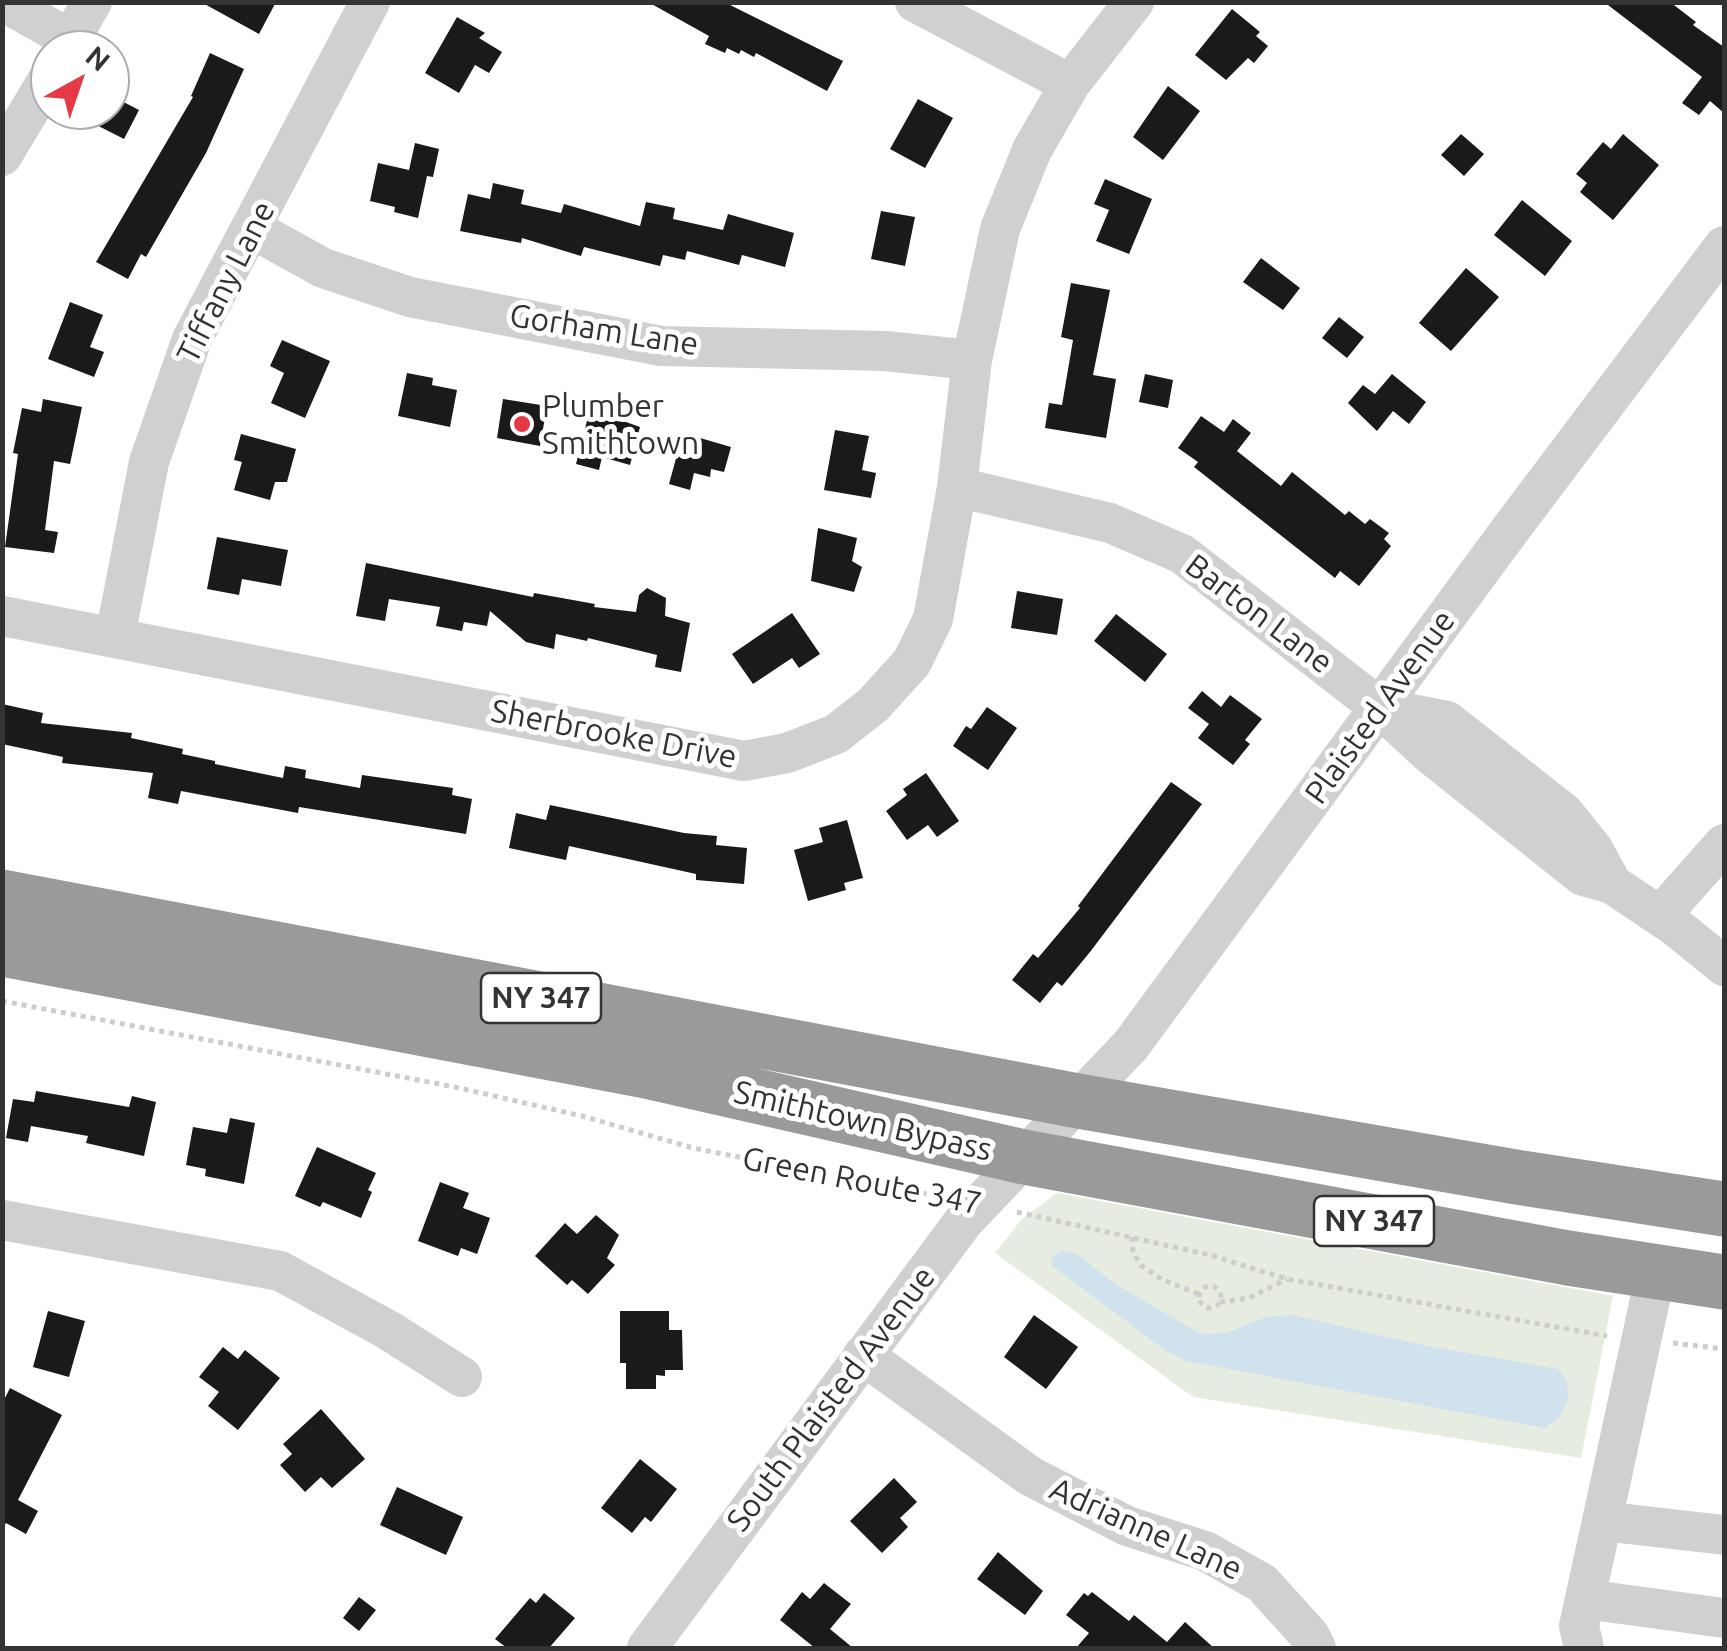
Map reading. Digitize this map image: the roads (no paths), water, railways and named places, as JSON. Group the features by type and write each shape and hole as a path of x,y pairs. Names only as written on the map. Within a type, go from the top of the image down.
{"highway":[{"name":"Smithtown Bypass","path":"2,897 1078,1101 1724,1209"},
{"name":"Smithtown Bypass","path":"2,949 646,1071 1024,1158 1724,1282"}],"street":[{"path":"76,30 92,2"},
{"name":"Tiffany Lane","path":"115,636 149,462 192,339 370,2"},
{"path":"915,2 1070,84"},
{"name":"Sherbrooke Drive","path":"2,616 744,761 787,753 836,734 873,706 912,662 933,619 957,488 972,360 1000,229 1032,150 1070,84 1134,2"},
{"path":"6,6 44,30"},
{"path":"2,156 30,109"},
{"name":"Gorham Lane","path":"251,228 323,268 410,297 661,346 885,350 972,360"},
{"name":"Plaisted Avenue","path":"1024,1158 1131,1046 1724,246"},
{"name":"Barton Lane","path":"957,488 1110,523 1182,554 1380,708 1484,773 1583,876 1612,884 1724,966"},
{"path":"1660,916 1724,844"},
{"name":"South Plaisted Avenue","path":"647,1648 963,1222 1024,1158"},
{"path":"2,1220 280,1272 388,1330 462,1376"},
{"path":"1584,1648 1579,1626 1656,1272"},
{"name":"Adrianne Lane","path":"863,1355 1030,1476 1127,1526 1205,1552 1262,1583 1310,1636 1316,1648"},
{"path":"1602,1521 1724,1535"},
{"path":"1584,1600 1724,1618"}],"water":[{"path":"1061,1250 1076,1253 1115,1284 1201,1334 1227,1333 1266,1317 1292,1315 1417,1344 1558,1369 1567,1381 1568,1399 1560,1416 1545,1428 1186,1361 1165,1350 1051,1265"}],"place":[{"name":"Plumber Smithtown","path":"522,424"}]}
